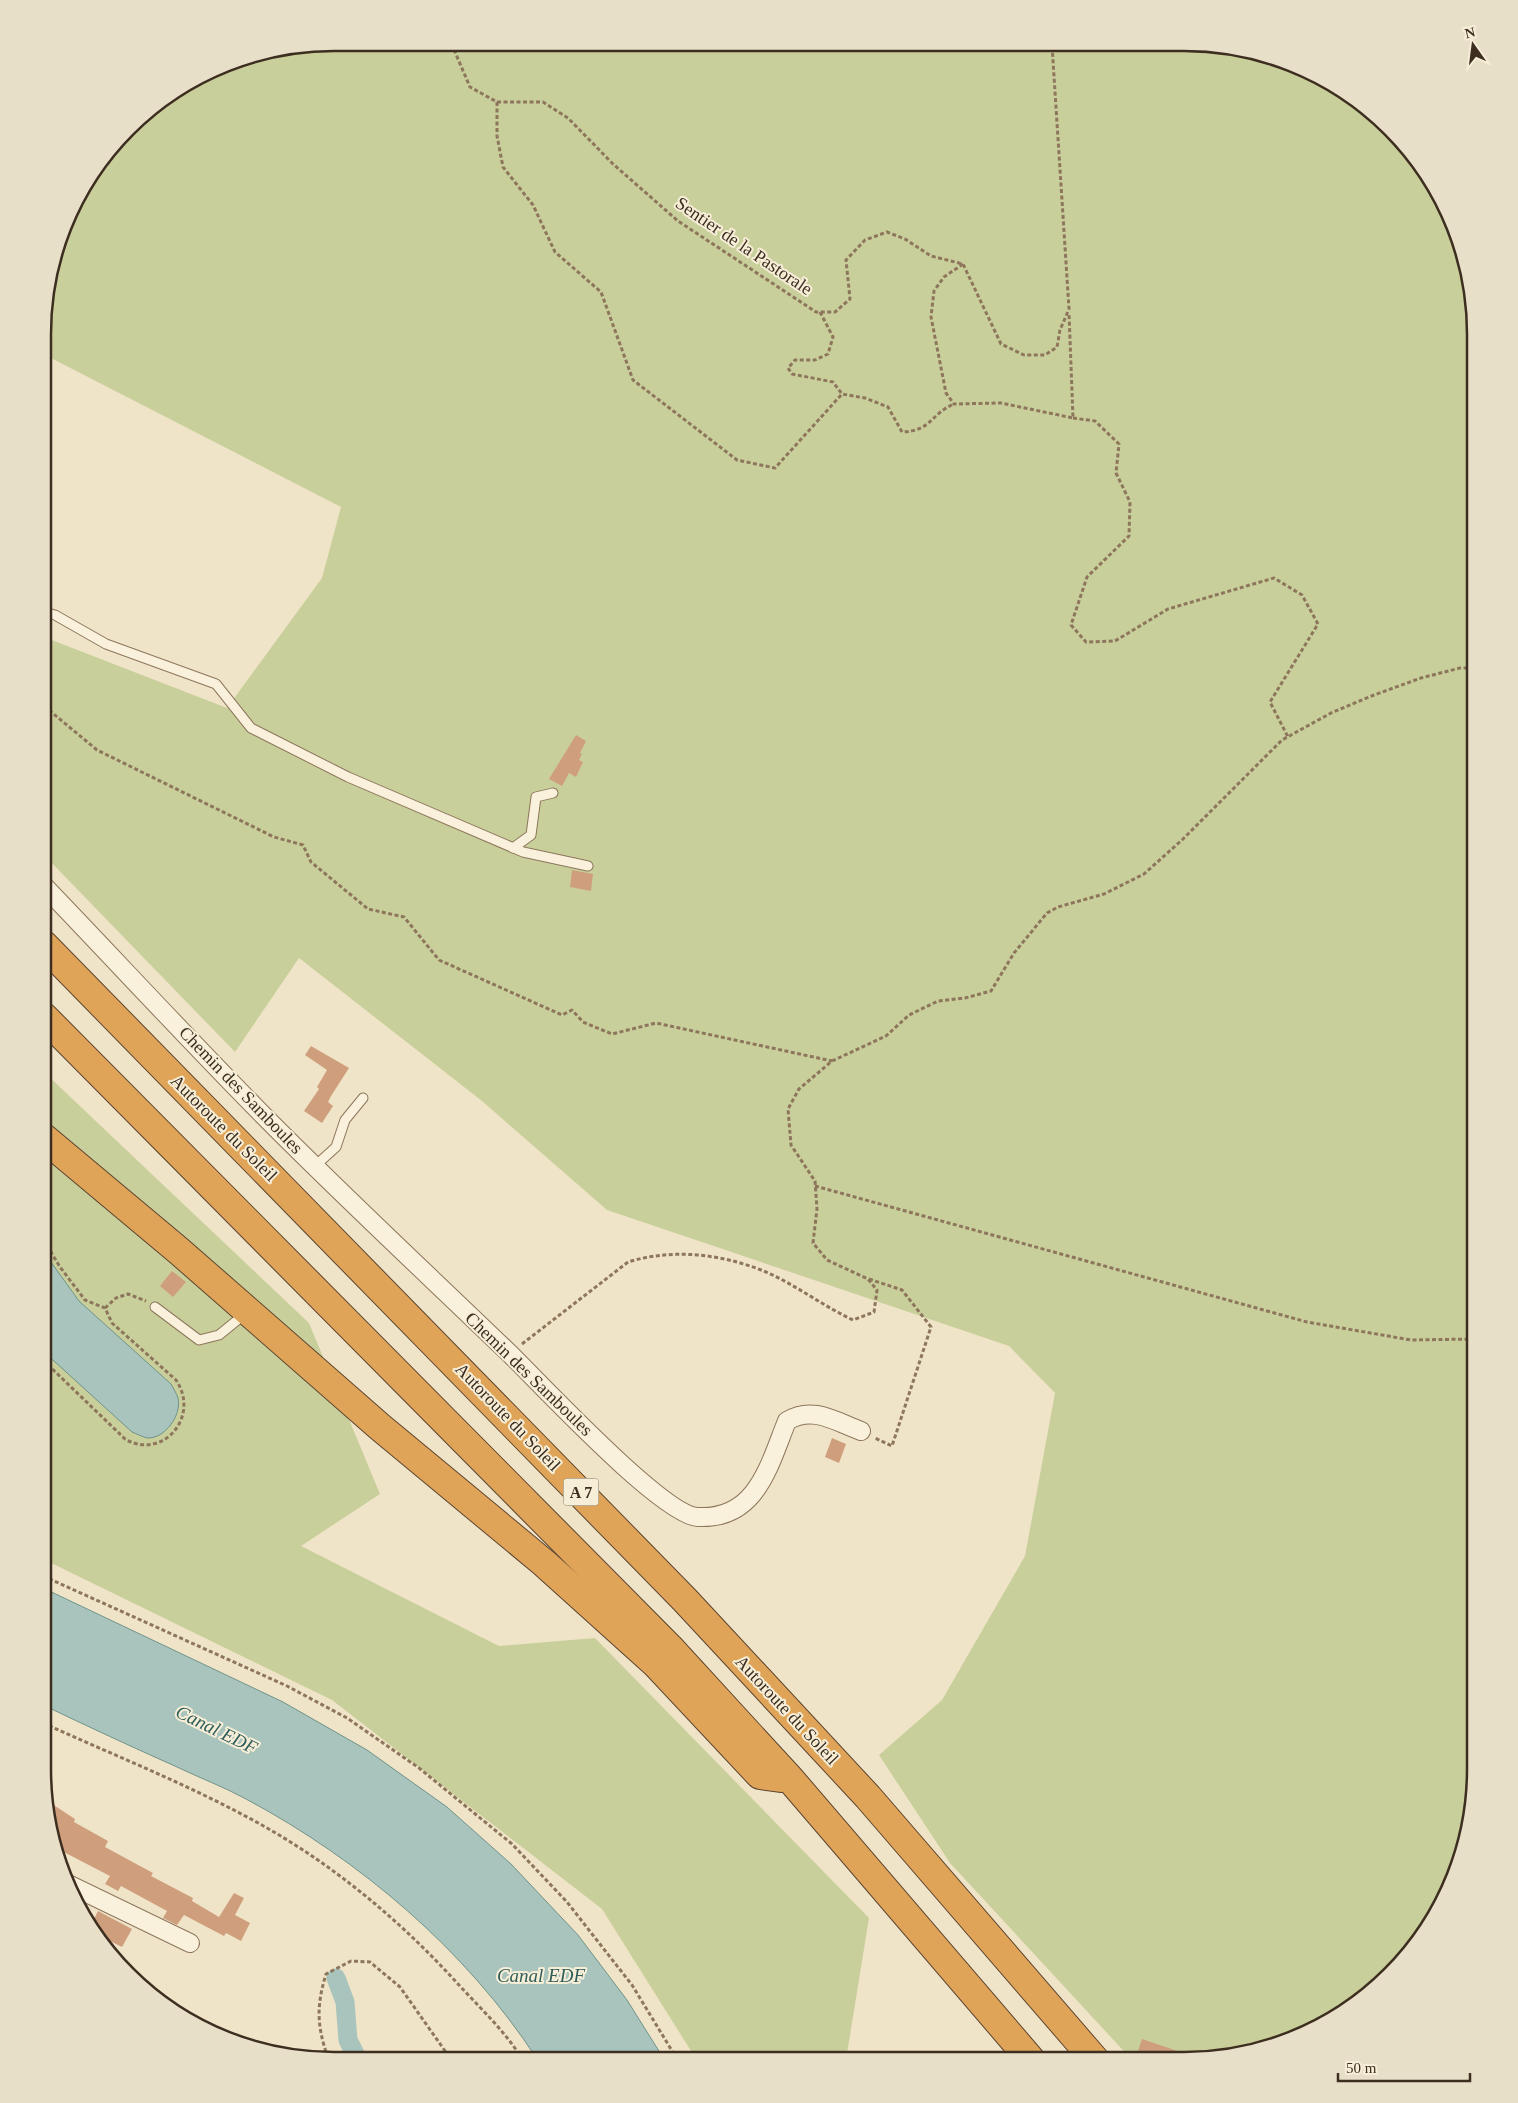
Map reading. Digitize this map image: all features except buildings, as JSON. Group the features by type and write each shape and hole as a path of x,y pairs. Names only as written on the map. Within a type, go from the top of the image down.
{"highway":[{"name":"Autoroute du Soleil","path":"51,952 299,1203 685,1600 868,1797 1088,2052"},
{"name":"A 7","path":"51,1024 669,1647 791,1780 1024,2052"},
{"path":"51,1144 380,1427 544,1563 654,1663 760,1775 791,1780"}],"street":[{"name":"Chemin des Samboules","path":"51,893 260,1112 510,1354 592,1437 670,1506 696,1518 724,1514 744,1505 758,1489 788,1421 796,1416 814,1413 861,1432"},
{"path":"78,1889 190,1943"}],"lane":[{"path":"51,614 106,644 216,684 251,728 348,777 523,852 588,866"},
{"path":"513,848 531,835 536,798 553,793"},
{"path":"316,1166 336,1146 345,1120 363,1098"},
{"path":"155,1307 199,1340 219,1335 248,1312"}],"path":[{"name":"Sentier de la Pastorale","path":"455,51 470,87 497,102 543,102 568,118 613,164 678,221 816,312 835,312 850,299 846,260 865,240 887,232 905,239 931,256 963,264"},
{"path":"1052,51 1069,310 1073,418"},
{"path":"497,102 497,136 504,168 533,205 555,252 601,292 633,380 737,460 775,468 842,394"},
{"path":"954,404 946,393 931,317 934,291 944,277 963,264 1001,344 1024,355 1045,355 1057,347 1060,330 1069,310"},
{"path":"820,312 833,337 828,354 815,360 795,360 788,368 792,374 833,382 842,394 865,398 888,407 902,432 917,432 946,408 954,404 1001,404 1095,421 1119,444 1116,472 1130,502 1129,536 1087,577 1071,625 1086,642 1115,641 1168,609 1274,578 1302,595 1318,624 1270,702 1288,737"},
{"path":"861,1432 892,1446 931,1327 902,1290 868,1279 827,1260 813,1243 816,1210 815,1181 791,1144 788,1109 799,1089 832,1061 886,1036 909,1015 938,1001 965,998 991,991 1014,953 1047,913 1058,907 1104,894 1144,874 1183,839 1246,774 1288,737 1331,713 1374,695 1420,678 1467,668"},
{"path":"51,712 96,750 274,837 303,845 311,862 368,909 404,917 439,960 492,984 562,1015 572,1010 583,1022 612,1034 656,1023 832,1061"},
{"path":"815,1186 1307,1322 1411,1340 1467,1339"},
{"path":"51,1252 86,1300 105,1308 112,1324 176,1380 184,1392 185,1408 180,1423 169,1437 157,1443 136,1446 125,1439 51,1368"},
{"path":"510,1354 628,1262 646,1256 677,1254 736,1261 768,1272 830,1309 853,1320 874,1312 877,1290 868,1279"},
{"path":"105,1308 116,1298 128,1294 142,1298 155,1307"},
{"path":"51,1580 287,1686 347,1718 419,1768 512,1844 567,1902 632,1985 673,2052"},
{"path":"51,1726 243,1815 287,1840 335,1873 377,1904 424,1947 495,2023 517,2052"},
{"path":"326,2052 318,2020 319,1998 326,1974 351,1961 370,1962 400,1987 446,2052"}],"green space":[{"path":"334,51 1202,52 1239,57 1275,66 1325,89 1356,110 1384,134 1419,177 1438,209 1452,243 1464,297 1467,334 1467,1769 1464,1806 1457,1842 1438,1894 1419,1926 1384,1969 1341,2004 1309,2023 1275,2037 1239,2046 1184,2052 1125,2052 950,1863 879,1755 942,1700 1025,1556 1055,1393 1009,1346 607,1210 482,1101 299,958 235,1052 51,862 51,640 227,708 322,578 341,507 51,358 52,316 61,261 80,209 99,177 134,134 162,110 209,80 243,66 297,54"},
{"path":"51,1079 309,1323 380,1494 301,1546 499,1646 595,1638 869,1918 847,2052 692,2052 602,1909 332,1700 51,1563"}],"water":[{"path":"51,1262 79,1301 171,1384 176,1393 179,1405 175,1418 166,1430 160,1435 147,1438 132,1432 51,1358"},
{"name":"Canal EDF","path":"51,1592 283,1702 367,1750 447,1807 511,1864 578,1935 627,2000 660,2052 532,2052 509,2019 478,1981 408,1911 369,1879 330,1850 288,1823 238,1795 51,1709"}],"waterway":[{"path":"336,1978 345,2002 348,2040 354,2052"}]}
